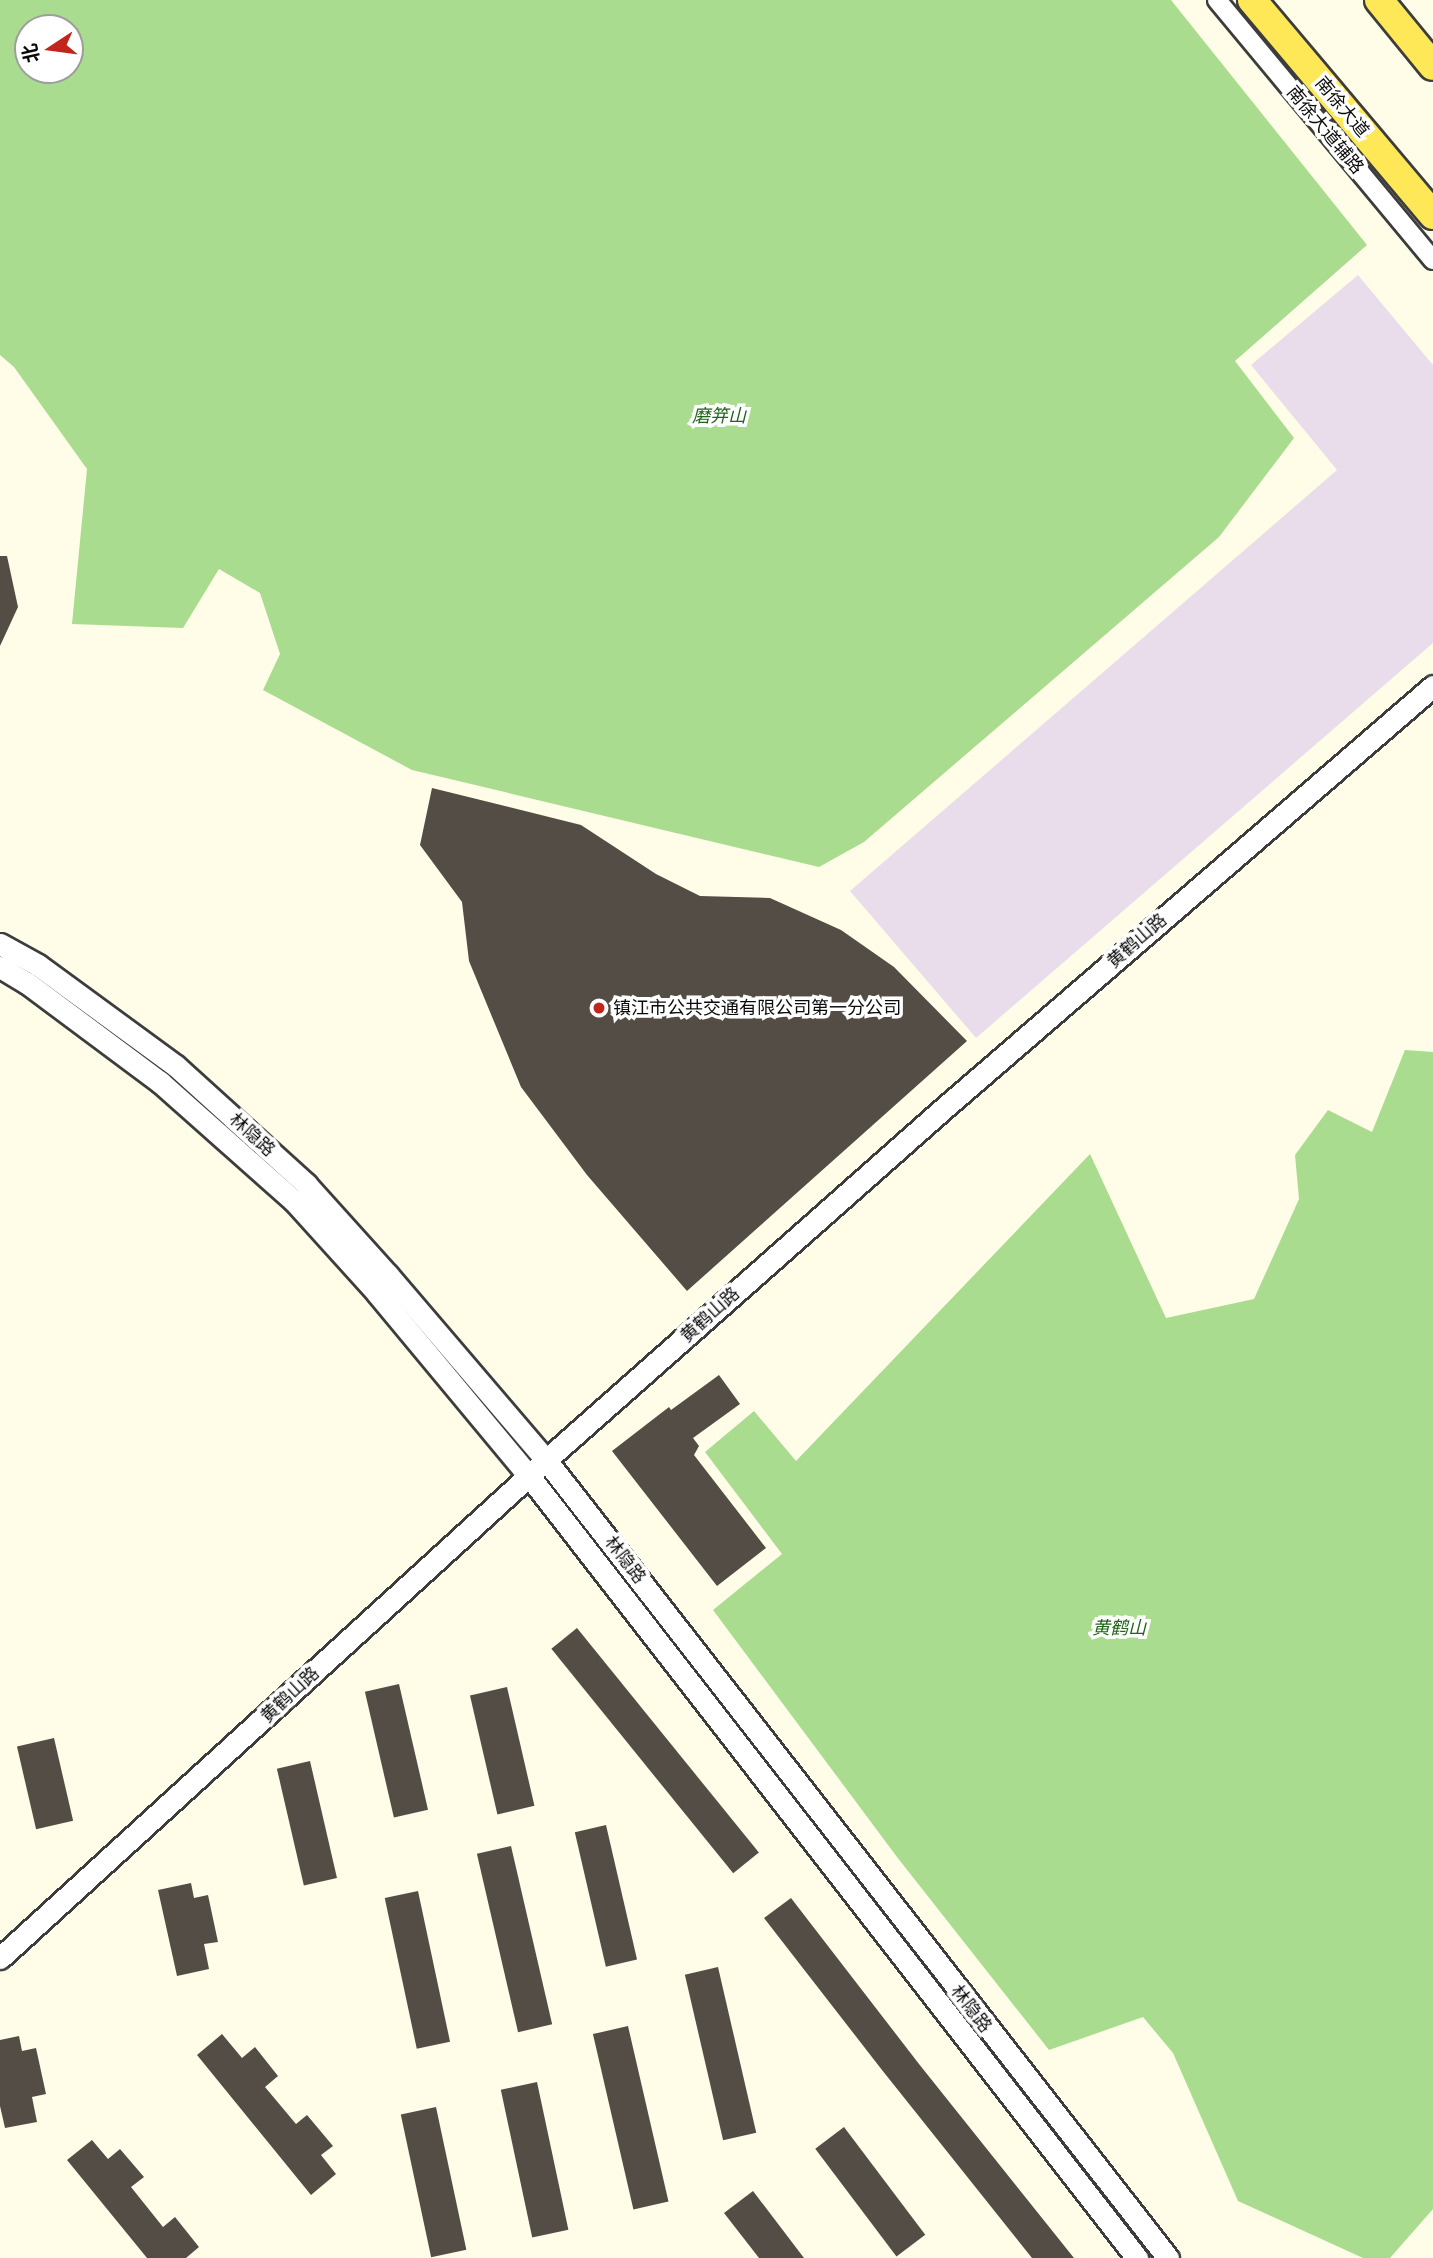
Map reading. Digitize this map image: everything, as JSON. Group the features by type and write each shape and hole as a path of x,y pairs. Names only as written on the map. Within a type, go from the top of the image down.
{"main road":[{"name":"南徐大道","path":"1252,0 1433,215"},
{"path":"1379,0 1433,66"}],"street":[{"name":"南徐大道辅路","path":"1216,0 1433,260"},
{"name":"黄鹤山路","path":"0,1958 528,1476 965,1090 1433,686"},
{"name":"林隐路","path":"0,944 38,965 176,1066 306,1184 547,1460 1168,2258"},
{"name":"林隐路","path":"0,967 27,983 160,1083 293,1201 377,1293 528,1476 1137,2258"}],"shaded area":[{"path":"1358,275 1433,365 1433,643 976,1038 850,891 1337,470 1251,365"}],"green space":[{"name":"磨笄山","path":"0,0 1171,0 1367,245 1235,361 1294,438 1219,537 864,842 819,867 412,770 263,690 280,654 260,593 219,569 183,628 72,624 87,469 14,367 0,355"},
{"name":"黄鹤山","path":"1405,1050 1433,1052 1433,2209 1390,2258 1363,2258 1238,2201 1173,2053 1143,2017 1049,2050 897,1857 713,1610 782,1554 705,1452 754,1411 796,1461 1090,1154 1166,1318 1254,1299 1299,1199 1295,1155 1328,1110 1372,1132"}],"building":[{"path":"0,556 7,556 18,607 0,646"},
{"path":"432,788 581,825 656,874 700,896 770,898 841,930 894,967 967,1041 687,1291 587,1175 521,1087 469,961 462,902 420,845"},
{"path":"719,1375 740,1404 693,1438 699,1446 694,1455 766,1548 717,1586 612,1451 669,1407 671,1410"},
{"path":"577,1628 759,1853 733,1873 551,1649"},
{"path":"399,1684 428,1810 394,1818 365,1692"},
{"path":"507,1687 534,1806 497,1814 470,1696"},
{"path":"54,1738 73,1821 36,1829 17,1747"},
{"path":"310,1761 337,1878 304,1886 277,1769"},
{"path":"606,1825 637,1959 606,1967 575,1832"},
{"path":"511,1846 552,2024 518,2032 477,1854"},
{"path":"191,1883 194,1898 208,1895 218,1942 204,1944 209,1969 177,1976 158,1890"},
{"path":"418,1891 450,2042 417,2049 385,1898"},
{"path":"791,1898 1074,2258 1032,2258 882,2070 764,1918"},
{"path":"718,1967 756,2133 723,2140 685,1975"},
{"path":"628,2026 668,2201 633,2209 593,2034"},
{"path":"222,2034 242,2058 255,2047 278,2076 265,2087 296,2124 307,2115 333,2146 321,2155 336,2174 311,2195 197,2055"},
{"path":"19,2036 22,2051 36,2048 46,2094 32,2097 37,2122 5,2128 0,2106 0,2040"},
{"path":"537,2082 568,2230 532,2237 501,2090"},
{"path":"436,2107 466,2250 431,2257 401,2114"},
{"path":"844,2127 925,2235 896,2256 815,2149"},
{"path":"92,2140 108,2159 120,2149 144,2177 131,2187 163,2227 175,2217 199,2247 186,2258 147,2258 67,2160"},
{"path":"753,2191 804,2258 759,2258 724,2213"}],"place":[{"name":"镇江市公共交通有限公司第一分公司","path":"599,1008"}]}
